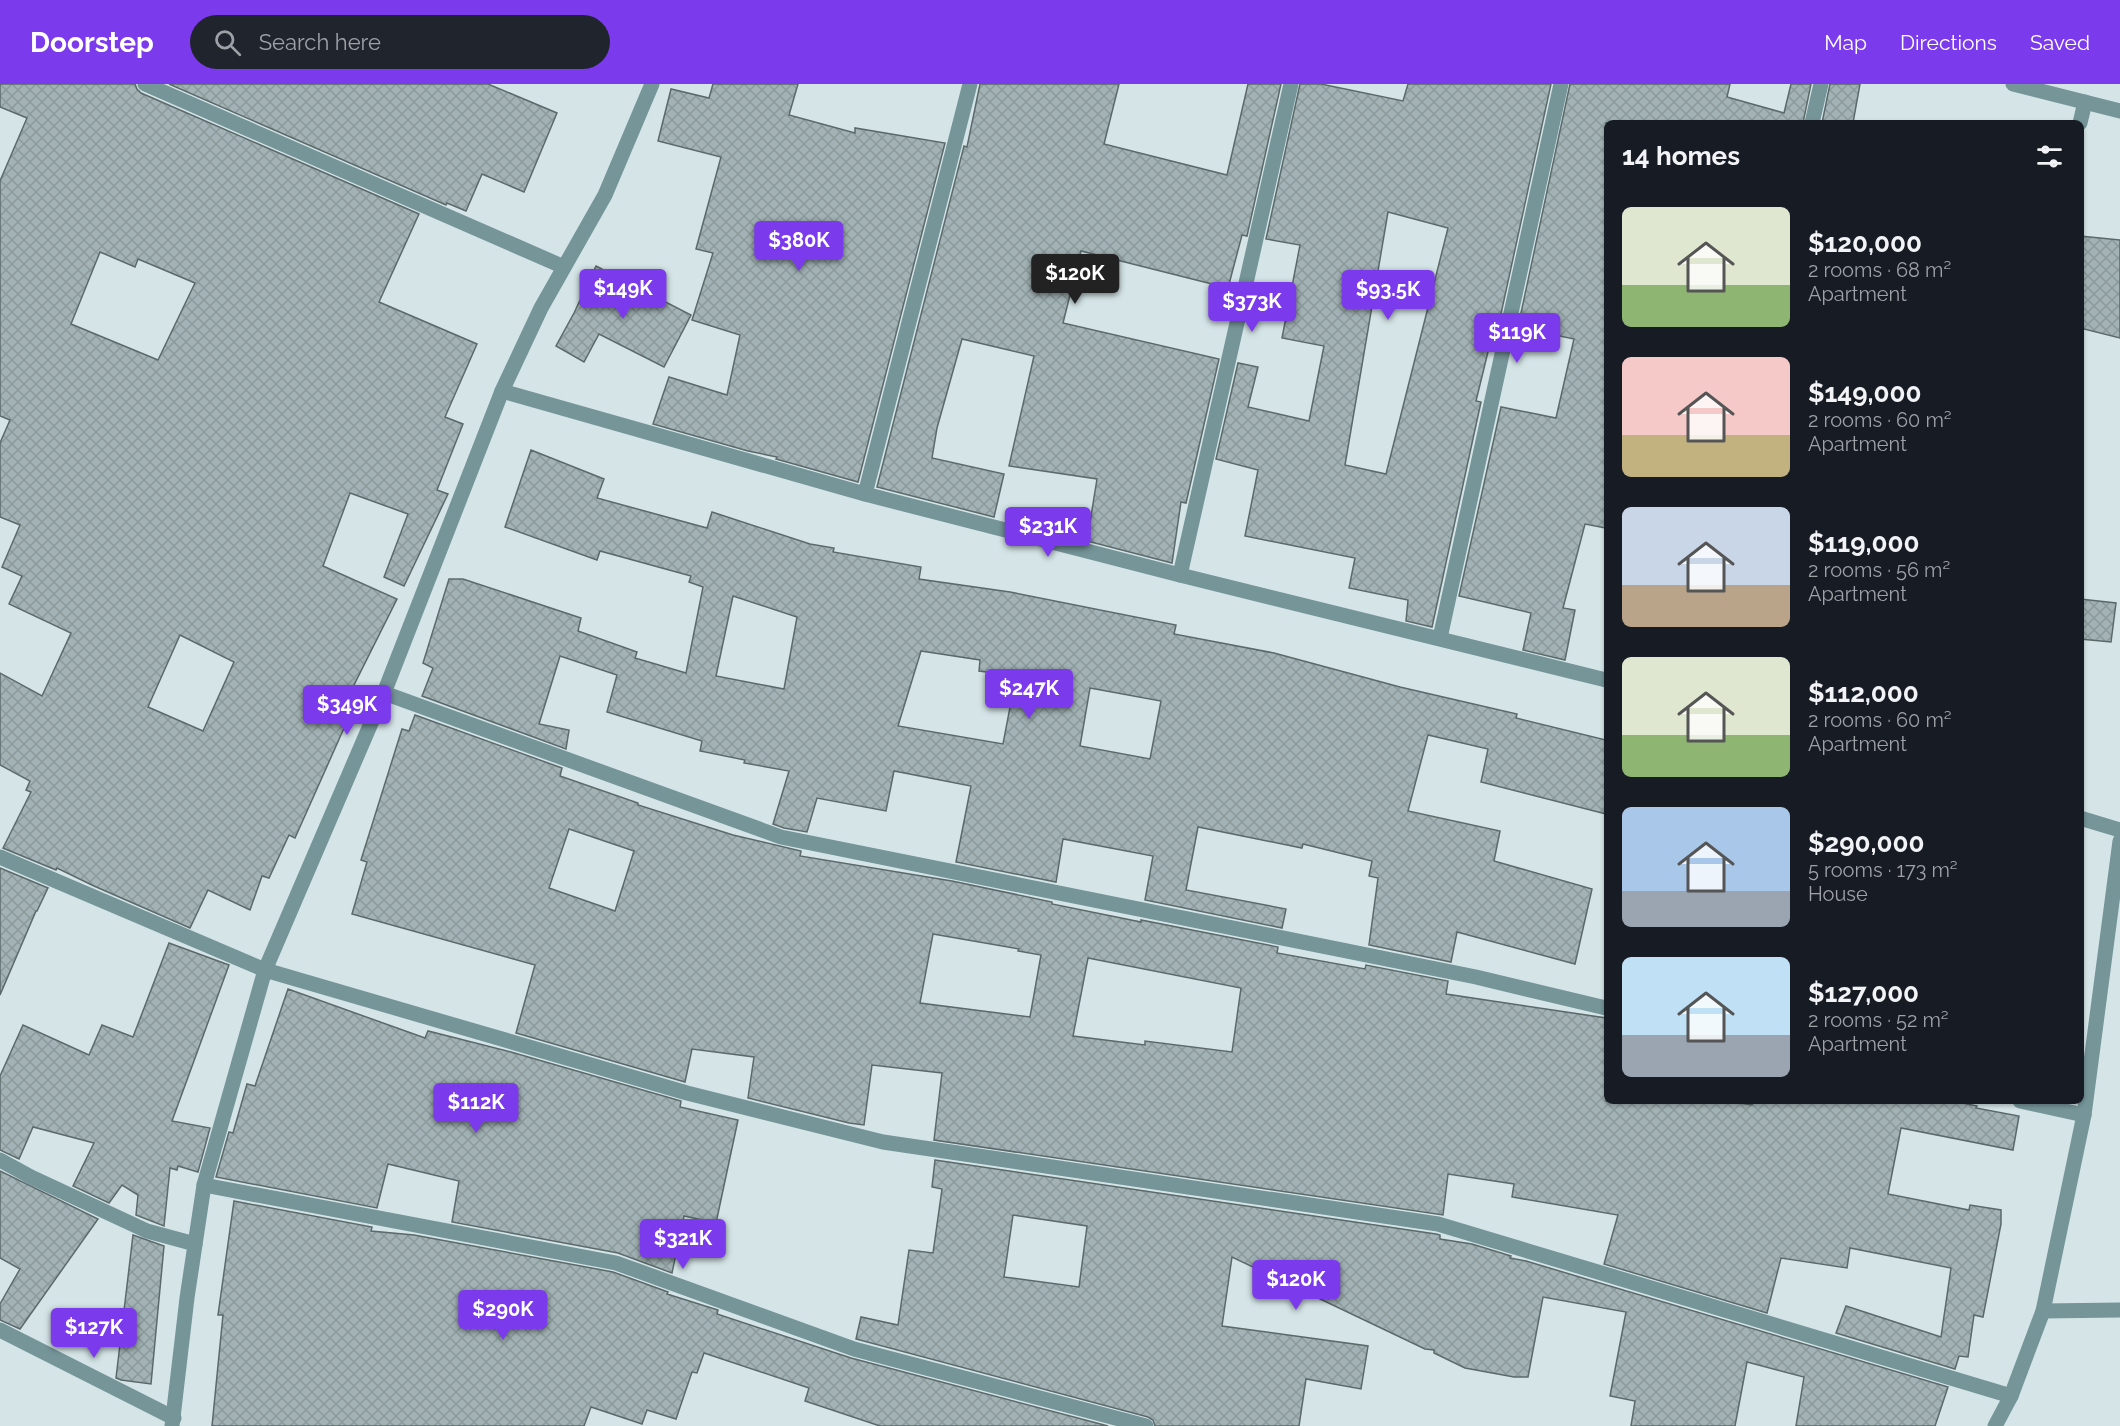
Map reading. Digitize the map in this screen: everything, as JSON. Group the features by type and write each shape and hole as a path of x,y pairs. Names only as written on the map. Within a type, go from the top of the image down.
{"street":[{"path":"145,84 564,267"},
{"path":"0,1330 173,1422 187,1298 204,1185 265,970 384,693 502,391 541,308 605,195 652,84"},
{"path":"865,494 970,84"},
{"path":"1180,575 1291,84"},
{"path":"1440,638 1561,84"},
{"path":"1813,120 1821,84"},
{"path":"2013,84 2120,111"},
{"path":"2081,120 2085,102"},
{"path":"502,391 865,494 1180,575 1604,679"},
{"path":"384,693 781,837 1476,977 1604,1008"},
{"path":"2084,819 2120,830"},
{"path":"1995,1426 2011,1396 2043,1311 2084,1115 2120,841"},
{"path":"0,857 265,970 687,1093 883,1142 1438,1224 2011,1396"},
{"path":"2034,1104 2084,1115"},
{"path":"0,1160 147,1232 195,1244"},
{"path":"204,1185 616,1263 854,1349 1146,1426"},
{"path":"2043,1311 2120,1310"}],"building":[{"path":"0,84 135,84 141,93 419,214 379,302 477,344 445,417 463,424 437,490 448,494 404,586 384,577 408,514 350,493 323,566 397,599 340,713 349,717 295,838 289,835 269,878 262,876 250,910 208,890 190,928 57,868 56,870 3,848 31,792 26,790 30,781 0,765 0,673 42,696 71,633 9,604 22,576 2,567 20,525 0,517 0,443 10,420 0,416 0,181 27,118 0,107","holes":["100,252 135,267 138,259 195,283 158,360 71,324","180,635 234,662 203,731 148,707"]},
{"path":"169,84 488,84 557,113 524,192 482,174 466,211 447,203 446,205"},
{"path":"713,84 798,84 789,115 855,133 855,128 945,143 858,482 776,459 777,457 653,424 669,377 727,395 740,335 692,320 713,253 696,249 721,157 658,141 671,89 709,98"},
{"path":"980,84 1119,84 1104,144 1227,175 1248,84 1281,84 1247,236 1242,235 1228,288 1081,251 1063,323 1219,359 1186,503 1181,502 1172,563 1087,541 1097,479 1009,466 1034,356 962,339 937,428 932,458 1004,474 994,517 877,487 964,146 967,147"},
{"path":"1300,84 1321,84 1403,101 1408,84 1551,84 1499,323 1495,323 1476,401 1481,402 1432,627 1406,621 1408,600 1349,588 1355,558 1245,536 1258,470 1216,459 1238,363 1258,367 1248,407 1309,421 1324,346 1282,338 1300,245 1266,239","holes":["1388,212 1448,228 1386,474 1345,465"]},
{"path":"1570,84 1730,84 1727,97 1784,113 1791,84 1811,84 1804,120 1604,120 1604,528 1585,524 1563,608 1575,610 1565,660 1523,650 1531,613 1459,596 1501,407 1556,418 1574,339 1518,327"},
{"path":"1830,84 1860,84 1854,120 1823,120"},
{"path":"2084,236 2120,240 2120,338 2084,329"},
{"path":"596,266 691,315 664,367 599,334 584,362 556,346"},
{"path":"531,450 604,479 597,498 707,528 712,512 810,544 834,548 833,552 921,567 919,579 1010,592 1176,625 1174,634 1274,653 1400,687 1517,714 1516,718 1604,740 1604,813 1481,782 1488,749 1428,735 1408,811 1500,831 1494,861 1592,889 1575,964 1457,932 1451,962 1369,945 1378,878 1369,876 1372,861 1303,844 1302,848 1198,827 1186,890 1286,909 1282,928 1145,900 1153,856 1063,839 1056,882 956,862 971,786 894,771 886,811 817,798 807,832 784,828 773,824 789,771 744,763 745,760 700,751 702,741 607,712 617,675 560,656 539,724 569,730 566,749 422,696 433,668 423,663 449,579 463,579 581,618 578,631 637,652 635,658 686,673 703,587 689,582 691,576 600,551 597,560 505,527","holes":["733,596 797,617 784,689 716,676","921,651 980,660 979,671 1016,676 1003,744 898,726","1090,688 1161,701 1150,759 1080,746"]},
{"path":"2084,599 2116,603 2111,642 2084,639"},
{"path":"415,715 562,768 560,776 638,803 638,805 733,835 801,851 800,856 952,881 1052,902 1052,904 1278,947 1277,953 1365,969 1366,965 1448,981 1446,994 1604,1018 1604,1104 1967,1104 1977,1106 1976,1108 2019,1116 2013,1150 1901,1128 1888,1194 1969,1210 1970,1205 2001,1210 2001,1224 1983,1317 1974,1315 1968,1357 1959,1356 1955,1369 1836,1333 1846,1306 1941,1337 1951,1268 1850,1248 1847,1268 1781,1258 1767,1313 1604,1264 1618,1215 1512,1197 1514,1184 1448,1174 1443,1215 934,1140 942,1073 872,1065 864,1125 748,1098 754,1057 692,1049 685,1082 516,1033 535,965 352,914 367,862 361,860 402,729 409,731","holes":["569,829 634,851 615,911 549,888","933,934 1041,955 1030,1017 920,1003","1088,958 1241,988 1232,1052 1145,1041 1145,1045 1073,1036"]},
{"path":"0,868 48,888 0,995"},
{"path":"169,943 229,965 172,1121 210,1128 198,1172 178,1166 177,1170 170,1168 164,1226 136,1215 138,1195 122,1185 109,1203 73,1186 94,1143 33,1127 19,1159 0,1150 0,1076 23,1025 89,1055 102,1025 133,1037"},
{"path":"288,989 425,1038 428,1031 511,1052 681,1101 680,1107 738,1120 716,1223 684,1216 672,1273 618,1253 452,1222 459,1181 388,1164 377,1208 216,1177 229,1132 233,1133 247,1084 255,1086"},
{"path":"935,1160 1436,1234 1440,1235 1440,1239 1472,1244 1511,1256 1510,1258 1948,1387 1935,1426 1796,1426 1804,1377 1747,1362 1735,1426 1631,1426 1635,1401 1610,1396 1626,1312 1543,1297 1528,1377 1514,1377 1465,1368 1434,1353 1434,1350 1425,1349 1232,1257 1222,1326 1368,1346 1361,1389 1306,1379 1299,1426 1155,1426 1153,1420 1148,1417 856,1339 861,1317 898,1325 909,1250 933,1253 942,1189 932,1187","holes":["1013,1215 1087,1226 1079,1287 1004,1277"]},
{"path":"0,1171 98,1219 20,1329 0,1320 0,1304 20,1269 0,1258"},
{"path":"234,1201 372,1227 371,1231 414,1235 613,1272 668,1292 667,1294 718,1310 717,1314 851,1358 1108,1426 880,1426 805,1401 809,1388 704,1353 697,1373 692,1372 676,1419 647,1410 642,1424 591,1407 584,1426 212,1426 223,1315 218,1315"},
{"path":"133,1235 164,1246 151,1384 116,1378"}]}
